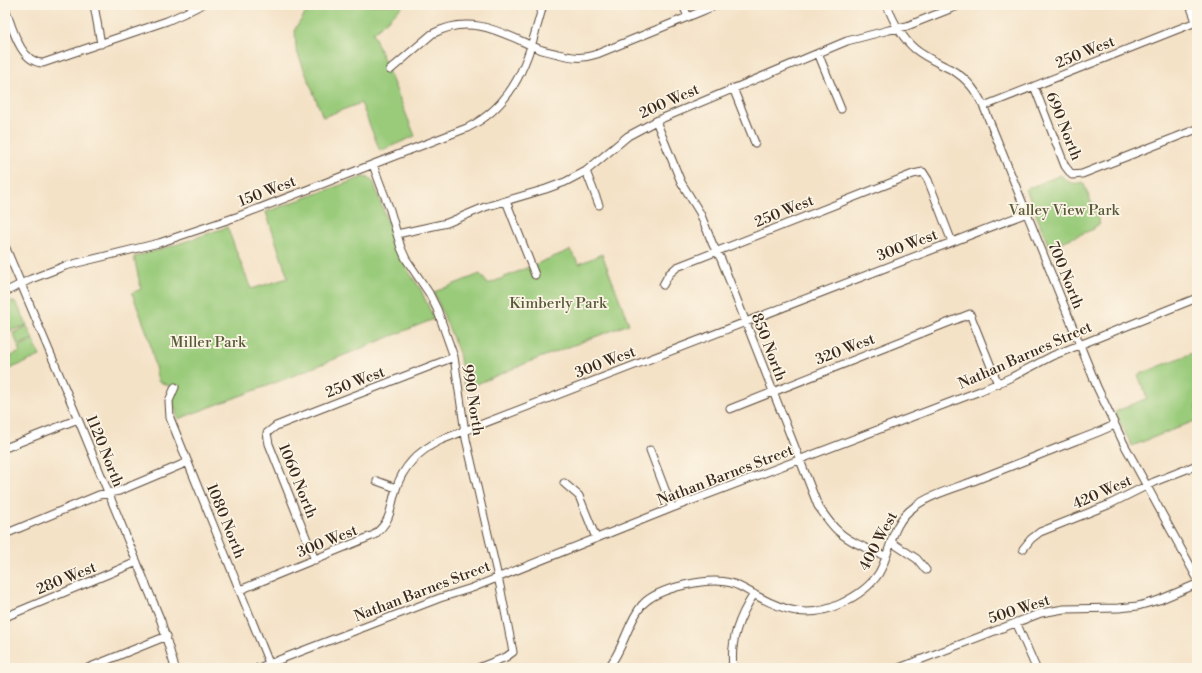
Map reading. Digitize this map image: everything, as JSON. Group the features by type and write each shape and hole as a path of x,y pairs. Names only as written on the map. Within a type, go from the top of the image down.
{"street":[{"path":"94,5 101,44"},
{"path":"5,8 24,54 33,61 39,63 48,62 178,17 200,5"},
{"name":"150 West","path":"5,292 31,279 65,266 159,243 194,231 373,165 479,123 489,116 505,100 518,79 531,45 543,5"},
{"path":"684,5 688,17"},
{"path":"390,70 432,34 439,30 455,26 479,25 496,30 538,49 572,57 587,58 717,5"},
{"name":"700 North","path":"887,5 898,28 914,48 922,55 951,69 966,80 976,92 984,106 1097,387 1114,425 1197,578"},
{"name":"200 West","path":"397,234 447,223 485,207 558,185 586,171 628,136 656,121 854,38 907,26 960,5"},
{"path":"1190,5 1197,23"},
{"name":"250 West","path":"984,106 1197,23"},
{"path":"818,53 841,109"},
{"name":"690 North","path":"1034,86 1065,166 1072,175 1082,174 1197,129"},
{"path":"733,88 755,143"},
{"name":"850 North","path":"656,121 681,182 700,213 717,252 818,506 832,525 847,538 885,556"},
{"name":"990 North","path":"373,165 406,259 429,293 437,309 454,357 464,431 498,577 513,652 495,665"},
{"path":"586,171 599,205"},
{"name":"250 West","path":"663,285 669,274 677,267 913,174 923,172 928,180 952,242"},
{"path":"506,201 534,275"},
{"name":"300 West","path":"240,590 374,535 387,521 391,511 396,488 406,469 423,450 441,440 1027,213"},
{"name":"1120 North","path":"5,246 137,562 166,636 175,668"},
{"name":"Nathan Barnes Street","path":"258,668 440,598 472,588 672,508 998,384 1045,359 1197,298"},
{"name":"320 West","path":"730,409 970,314 998,384"},
{"name":"250 West","path":"267,433 276,426 454,357"},
{"name":"1080 North","path":"174,387 170,401 170,418 269,664"},
{"path":"5,448 78,419"},
{"name":"400 West","path":"608,668 619,652 642,605 660,593 676,587 724,582 737,585 770,603 791,610 807,612 827,609 848,600 866,587 878,573 897,526 903,516 921,502 1114,425"},
{"name":"1060 North","path":"267,433 269,444 315,560"},
{"path":"650,450 672,508"},
{"path":"5,534 99,495 119,491 188,462"},
{"name":"420 West","path":"1023,549 1031,539 1040,532 1108,505 1147,486 1197,465"},
{"path":"377,481 396,488"},
{"path":"564,483 579,496 596,538"},
{"path":"890,542 917,559 926,570"},
{"name":"280 West","path":"5,617 137,562"},
{"name":"500 West","path":"899,668 1041,613 1064,609 1120,608 1138,606 1159,600 1197,584"},
{"path":"733,668 734,638 742,616 754,594"},
{"path":"1016,622 1036,668"},
{"path":"88,668 166,636"},
{"path":"478,668 495,665"}],"green space":[{"path":"311,5 404,5 373,33 415,136 380,151 361,103 323,117 296,49 295,29"},
{"name":"Valley View Park","path":"1061,175 1071,183 1083,182 1100,224 1094,227 1094,229 1049,247 1026,189"},
{"name":"Miller Park","path":"363,177 370,178 374,183 400,259 420,288 434,319 280,381 178,419 169,386 158,381 149,338 132,293 141,289 134,257 227,227 251,289 288,278 266,212"},
{"name":"Kimberly Park","path":"570,250 579,264 602,254 629,324 529,362 465,389 459,353 434,292 480,274 488,284"},
{"path":"12,301 17,304 27,325 10,331 8,326 5,327 5,303"},
{"path":"27,326 33,339 18,345 13,333"},
{"path":"33,340 40,356 5,371 5,362 11,359 11,356 20,352 18,347"},
{"path":"1197,351 1197,420 1132,446 1115,412 1147,398 1138,375"}]}
